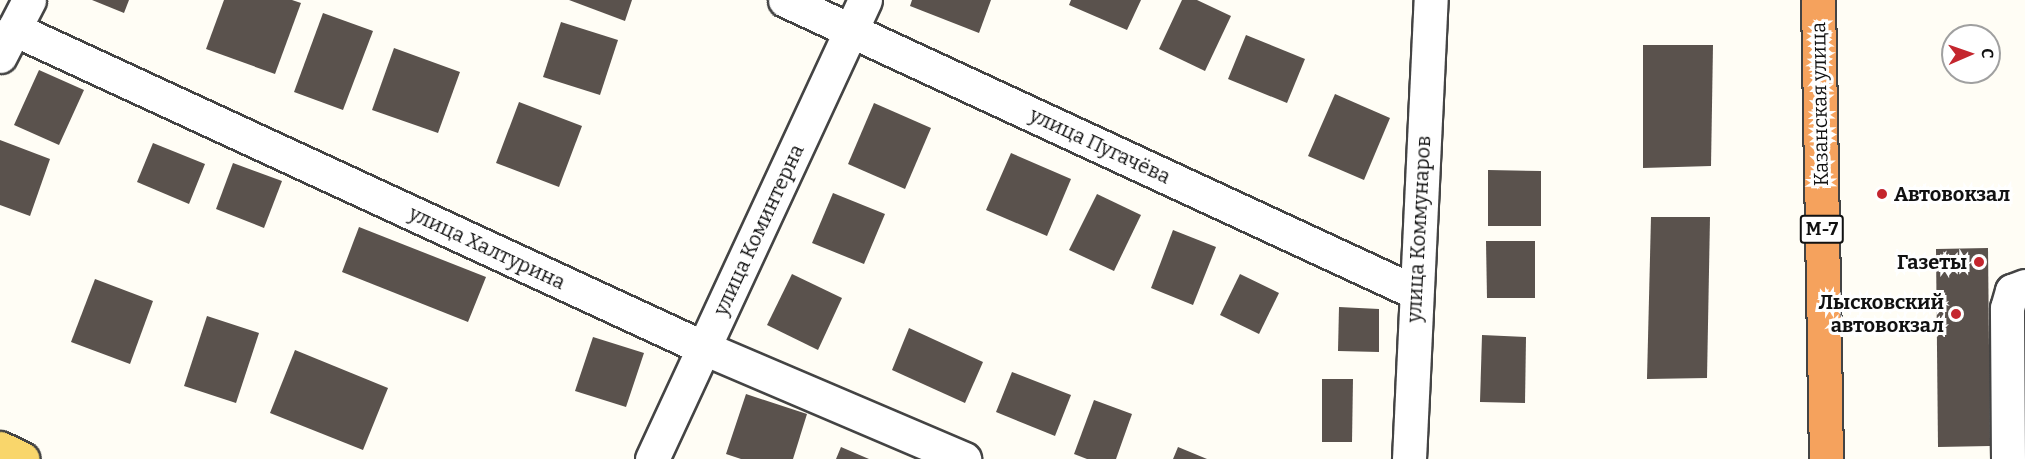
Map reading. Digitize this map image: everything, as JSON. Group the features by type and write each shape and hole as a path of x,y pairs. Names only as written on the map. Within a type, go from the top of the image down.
{"highway":[{"name":"Казанская улица","path":"1818,0 1826,459"}],"main road":[{"path":"0,448 24,459"}],"street":[{"path":"7,43 29,0"},
{"name":"улица Пугачёва","path":"785,0 1415,292"},
{"name":"улица Коминтерна","path":"652,459 865,0"},
{"name":"улица Коммунаров","path":"1409,459 1415,292 1431,0"},
{"name":"улица Халтурина","path":"7,43 704,348 964,459"},
{"path":"2008,459 2007,308 2012,291 2025,286"}],"building":[{"path":"92,0 129,0 124,13"},
{"path":"224,0 292,0 301,3 275,74 206,49"},
{"path":"569,0 632,0 625,21"},
{"path":"912,0 991,0 979,33 910,6"},
{"path":"1071,0 1141,0 1127,30 1069,5"},
{"path":"1182,0 1197,0 1231,16 1205,71 1159,49"},
{"path":"323,13 373,31 343,110 294,92"},
{"path":"561,22 618,40 600,95 543,77"},
{"path":"1246,35 1305,59 1287,103 1228,79"},
{"path":"1643,45 1713,45 1711,166 1643,168"},
{"path":"394,48 460,72 438,133 372,110"},
{"path":"39,70 84,90 59,145 14,125"},
{"path":"1335,94 1390,118 1364,180 1308,156"},
{"path":"519,102 582,126 559,187 496,163"},
{"path":"874,103 931,128 905,189 848,164"},
{"path":"0,140 50,159 30,216 0,205"},
{"path":"153,143 205,164 189,204 137,182"},
{"path":"1011,153 1071,179 1047,236 986,210"},
{"path":"233,163 282,181 264,228 216,209"},
{"path":"1488,170 1541,171 1541,226 1488,226"},
{"path":"833,193 885,214 864,264 812,243"},
{"path":"1097,194 1141,215 1114,271 1069,250"},
{"path":"1651,217 1710,217 1707,378 1647,379"},
{"path":"359,227 486,277 468,322 342,272"},
{"path":"1173,230 1216,247 1193,305 1151,288"},
{"path":"1486,241 1535,241 1535,298 1487,298"},
{"path":"1988,248 1990,446 1938,447 1936,249"},
{"path":"792,274 842,298 818,350 767,325"},
{"path":"1240,274 1279,293 1259,334 1220,315"},
{"path":"95,279 153,301 130,364 71,342"},
{"path":"1339,307 1379,309 1379,352 1338,351"},
{"path":"207,316 259,333 236,403 184,386"},
{"path":"909,328 983,362 965,403 892,370"},
{"path":"1482,335 1526,337 1525,403 1480,402"},
{"path":"593,337 644,353 626,407 575,391"},
{"path":"295,350 388,388 363,450 270,413"},
{"path":"1012,372 1071,395 1055,436 996,412"},
{"path":"1322,379 1353,379 1352,442 1322,442"},
{"path":"746,394 807,414 793,459 741,459 726,454"},
{"path":"1094,400 1132,414 1116,459 1087,459 1074,454"},
{"path":"841,447 869,459 836,459"},
{"path":"1178,447 1207,459 1173,459"}],"place":[{"name":"Автовокзал","path":"1882,194"},
{"name":"Газеты","path":"1979,262"},
{"name":"Лысковский автовокзал","path":"1956,314"}]}
